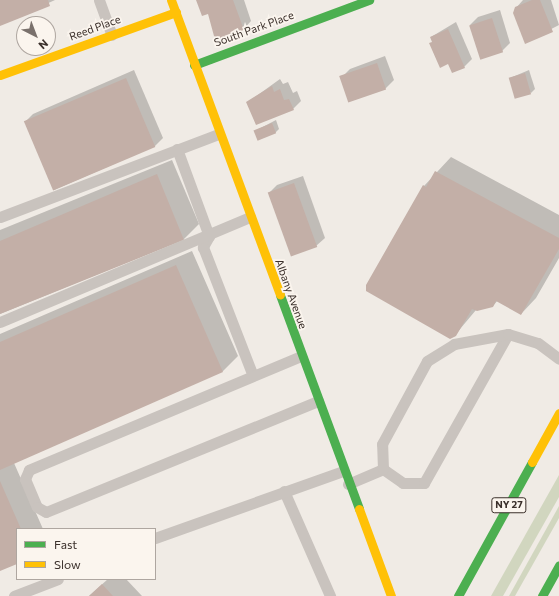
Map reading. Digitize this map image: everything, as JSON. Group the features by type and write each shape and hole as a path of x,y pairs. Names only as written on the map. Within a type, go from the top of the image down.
{"main road":[{"name":"Albany Avenue","path":"171,0 343,471 391,596"},
{"name":"South Park Place","path":"194,65 369,0"},
{"name":"Reed Place","path":"0,75 176,12"},
{"name":"NY 27","path":"458,596 559,413"},
{"path":"542,596 559,564"}],"lane":[{"path":"99,0 112,35"},
{"path":"0,217 219,134"},
{"path":"177,149 208,236 203,247 253,376"},
{"path":"0,322 208,236 250,217"},
{"path":"383,469 403,483 424,483 488,366 508,334"},
{"path":"383,469 382,444 427,361 454,344 508,334 538,343 559,359"},
{"path":"301,356 29,470 24,478 37,507 46,512 318,401"},
{"path":"348,484 383,469"},
{"path":"156,538 284,490 343,471"},
{"path":"284,490 330,596"},
{"path":"14,596 55,580"}],"green space":[{"path":"559,475 559,497 503,596 491,596"},
{"path":"559,506 559,518 515,596 509,596"}],"building":[{"path":"0,0 48,0 50,6 25,16 16,16 16,20 0,26"},
{"path":"196,0 233,0 244,30 219,39 214,36 208,14 202,16"},
{"path":"532,0 540,0 553,32 525,44 513,13 515,7"},
{"path":"492,18 503,52 480,60 469,25"},
{"path":"448,29 465,68 452,73 448,64 440,68 429,43 432,42 430,37"},
{"path":"377,63 386,89 348,102 339,76"},
{"path":"525,73 531,94 515,99 509,78"},
{"path":"126,78 155,147 53,190 24,121"},
{"path":"272,86 274,92 280,89 284,100 289,99 294,110 256,125 246,102"},
{"path":"272,123 276,133 258,141 253,130"},
{"path":"435,171 559,238 559,249 521,315 496,301 493,307 477,311 472,309 456,336 450,339 366,291 366,285 423,185 426,187"},
{"path":"157,174 184,240 0,314 0,241"},
{"path":"294,183 317,247 291,256 268,193"},
{"path":"176,265 223,372 0,470 0,342"},
{"path":"0,481 21,528 16,528 16,564 0,571"},
{"path":"102,584 113,596 89,596"}],"traffic: fast":[{"path":"194,65 369,0"},
{"path":"280,295 359,509"},
{"path":"458,596 532,462"},
{"path":"542,596 559,565"}],"traffic: slow":[{"path":"171,0 280,295"},
{"path":"0,75 176,12"},
{"path":"532,462 559,413"},
{"path":"359,509 391,596"}]}
